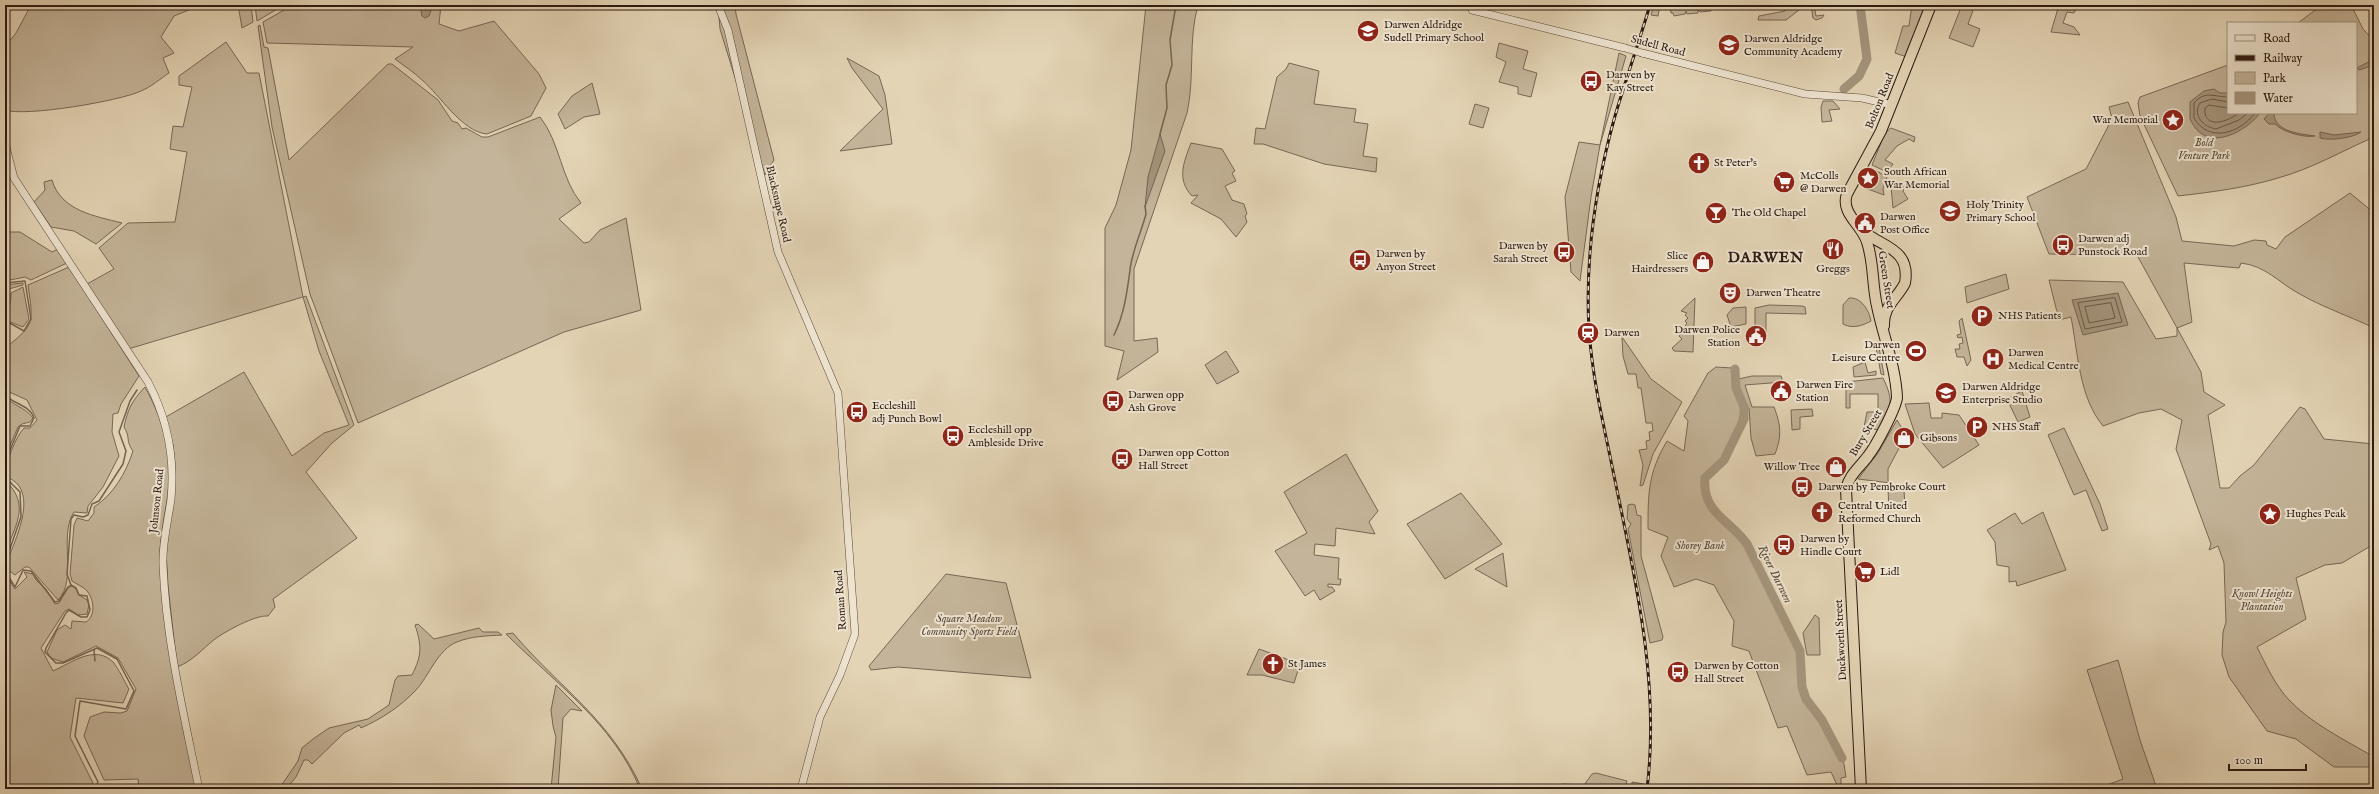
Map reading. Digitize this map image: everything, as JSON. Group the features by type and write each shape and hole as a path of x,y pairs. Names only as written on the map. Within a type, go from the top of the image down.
{"highway":[{"name":"Bolton Road","path":"1845,202 1847,194 1868,157 1892,105 1932,5"},
{"name":"Green Street","path":"1845,202 1867,241 1875,298 1884,330 1897,391 1894,408"},
{"path":"1858,227 1871,237 1882,242 1895,251 1904,265 1906,279 1900,291 1892,300 1885,313 1884,330"},
{"path":"1870,255 1874,245 1882,242"},
{"name":"Bury Street","path":"1846,490 1853,474 1869,455 1894,408"},
{"name":"Duckworth Street","path":"1846,490 1862,789"}],"street":[{"name":"Blacksnape Road","path":"718,5 728,30 778,252 838,392 838,401"},
{"name":"Sudell Road","path":"1471,8 1798,92 1874,99 1892,105"},
{"name":"Johnson Road","path":"5,143 14,178 45,222 108,324 148,382 156,398 170,446 172,484 163,548 165,588 176,677 200,789"},
{"name":"Roman Road","path":"801,789 820,717 840,675 855,634 838,401"}],"green space":[{"path":"31,5 201,5 174,16 161,37 174,53 163,58 169,73 145,89 114,99 73,107 16,112 5,110 5,47 16,33"},
{"path":"238,5 251,5 253,22 242,28"},
{"path":"255,5 284,5 257,21"},
{"path":"293,5 441,5 439,24 459,31 494,21 539,74 546,88 531,116 487,134 478,132 460,120 419,77 395,59 413,47 267,43 263,22"},
{"path":"718,5 735,5 736,14 774,160 765,175 720,29"},
{"path":"1146,5 1198,5 1193,32 1191,86 1187,113 1134,269 1134,341 1157,338 1158,352 1117,380 1124,351 1105,346 1105,228 1116,205 1131,150"},
{"path":"1654,5 1660,5 1658,16 1651,15"},
{"path":"1670,5 1713,5 1713,8 1711,8 1711,11 1700,12 1698,10 1698,13 1687,14 1686,11 1685,14 1674,16 1673,13 1671,13"},
{"path":"1784,5 1798,5 1799,10 1786,20 1758,20 1759,16 1785,11"},
{"path":"1811,5 1814,5 1816,16 1824,15 1822,18 1816,20 1813,18"},
{"path":"1912,5 1931,5 1910,58 1895,53 1903,26 1909,26"},
{"path":"1962,5 1975,5 1968,24 1980,29 1973,47 1949,38"},
{"path":"2059,5 2078,5 2074,13 2067,12 2063,23 2074,27 2080,35 2051,32"},
{"name":"Bold Venture Park","path":"2322,5 2351,5 2363,29 2374,41 2374,137 2314,165 2278,178 2241,187 2178,196 2140,116 2138,103 2140,97 2227,65 2227,114 2357,114 2357,22 2299,22"},
{"path":"260,25 264,47 268,48 289,160 388,64 392,64 438,100 452,121 458,123 462,129 466,128 482,137 488,137 540,117 552,138 569,183 581,203 559,219 584,243 589,242 600,230 626,218 641,310 564,332 358,423 310,294 272,127 258,26"},
{"path":"226,42 247,73 259,73 303,297 128,349 87,284 114,269 99,248 128,223 175,222 187,152 170,149 173,126 183,127 192,87 179,85 179,76"},
{"path":"1499,43 1528,51 1523,69 1537,73 1531,97 1518,94 1518,87 1499,82 1506,62 1496,57"},
{"path":"1619,53 1626,56 1600,145"},
{"path":"847,58 879,76 885,95 892,144 840,151 883,109 852,68"},
{"path":"1289,63 1319,71 1314,104 1356,109 1354,122 1368,124 1363,156 1377,158 1376,172 1324,164 1263,144 1254,144 1256,128 1265,129 1277,77 1286,69"},
{"path":"592,83 600,114 584,117 565,129 558,114 572,96"},
{"path":"1823,101 1833,101 1840,109 1829,110 1832,121 1822,122 1821,107"},
{"path":"2128,102 2176,217 2182,241 2234,246 2254,240 2266,241 2267,245 2276,249 2285,237 2350,193 2374,213 2374,328 2307,298 2258,267 2241,263 2239,268 2184,263 2192,322 2177,328 2137,255 2049,254 2027,197 2086,169 2112,119 2109,107"},
{"path":"1475,104 1489,108 1483,128 1469,124"},
{"path":"1891,128 1915,137 1914,142 1909,139 1897,146 1885,160 1893,164 1887,172 1872,165 1885,133"},
{"path":"1579,142 1600,145 1591,197 1580,281 1571,272 1565,197"},
{"path":"1191,143 1222,149 1235,171 1232,173 1236,181 1225,186 1232,200 1244,204 1247,214 1245,216 1247,222 1236,237 1221,219 1191,203 1198,195 1192,196 1187,190 1184,183 1183,170"},
{"path":"1875,170 1887,177 1883,189 1884,195 1865,188 1869,185"},
{"path":"52,180 56,190 63,199 71,205 101,218 122,223 96,244 74,231 51,227 34,202 45,190 44,182"},
{"path":"1901,186 1905,187 1903,191 1908,199 1893,208 1891,187 1899,189"},
{"path":"5,232 20,232 52,252 58,249 67,263 31,280 25,277 5,281"},
{"path":"69,267 139,376 121,404 118,413 113,414 112,432 119,456 103,487 88,506 87,513 74,512 70,522 67,545 67,581 64,591 58,600 29,567 25,567 15,575 7,569 6,564 17,536 24,504 23,494 19,486 5,474 5,469 21,432 24,428 30,428 37,420 27,400 5,390 5,348 22,333 30,321 31,307 28,285"},
{"path":"2006,274 2009,289 1967,303 1965,287"},
{"name":"Knowl Heights Plantation","path":"2049,280 2123,282 2156,339 2177,336 2177,328 2201,372 2204,392 2225,405 2208,415 2220,488 2229,488 2240,476 2254,465 2300,407 2305,409 2324,439 2374,444 2374,544 2342,563 2325,565 2296,578 2306,619 2257,647 2267,668 2289,700 2318,724 2374,757 2369,767 2334,767 2296,739 2267,731 2229,677 2222,655 2223,632 2226,622 2224,563 2218,546 2209,550 2211,544 2176,449 2182,420 2161,409 2139,413 2103,426 2089,402 2084,388 2071,317 2059,320"},
{"path":"23,283 23,285 5,290 5,285"},
{"path":"23,287 29,319 23,327 8,321 7,318 11,293"},
{"path":"306,296 354,425 332,443 306,472 357,538 273,599 275,607 268,616 262,616 248,621 226,632 215,639 193,658 177,667 168,585 166,550 175,468 173,445 164,418 244,372 292,456 324,433 349,425 319,351 303,297"},
{"path":"1695,298 1693,352 1674,351 1672,348 1682,339 1679,336 1687,323 1685,321 1688,318 1685,315 1687,313 1681,311"},
{"path":"1849,298 1853,298 1864,305 1871,321 1857,326 1846,326 1843,324 1843,305"},
{"path":"1769,305 1802,306 1805,307 1806,314 1766,313 1766,333 1760,334 1760,329 1755,327 1755,308"},
{"path":"1746,307 1746,324 1731,327 1727,315 1733,308"},
{"path":"1962,318 1971,360 1967,366 1964,357 1957,357 1955,349 1960,349 1959,344 1963,343 1962,337 1958,338 1957,335 1961,334 1959,321"},
{"path":"1622,337 1651,379 1682,402 1653,454 1643,485 1640,486 1643,465 1639,450 1647,449 1646,441 1650,440 1649,432 1653,431 1652,423 1646,423 1641,388 1638,388 1636,374 1628,374 1623,356"},
{"path":"1875,342 1878,342 1884,375 1881,374"},
{"path":"1226,351 1239,372 1217,384 1205,365"},
{"path":"1865,362 1868,373 1876,371 1876,375 1854,377 1853,367"},
{"name":"Shorey Bank","path":"1716,367 1732,368 1734,380 1752,376 1781,376 1783,382 1745,385 1752,407 1774,407 1780,430 1779,442 1775,454 1756,456 1751,438 1749,408 1742,408 1738,425 1726,454 1703,478 1702,491 1709,508 1740,537 1799,650 1800,689 1803,698 1821,722 1839,758 1843,758 1846,777 1841,778 1841,785 1837,785 1831,772 1807,775 1787,726 1778,728 1749,651 1732,646 1734,621 1714,585 1696,579 1674,587 1661,556 1668,537 1648,529 1650,484 1656,463 1667,441 1684,451 1688,421 1684,416 1708,373"},
{"path":"1883,378 1889,393 1889,411 1878,430 1864,427 1867,412 1878,412 1878,394 1850,394 1850,408 1846,408 1846,382"},
{"path":"145,387 161,422 169,460 169,485 162,534 160,564 196,789 139,789 138,779 104,780 84,736 90,717 104,712 121,713 127,711 136,689 118,658 96,646 63,662 51,658 47,652 57,630 65,625 71,629 72,621 86,622 93,612 89,594 84,588 72,581 70,574 74,525 77,518 88,521 94,513 94,507 113,490 123,475 133,451 129,444 124,427 131,405"},
{"path":"2022,391 2030,417 2018,422 2007,399"},
{"path":"5,396 30,414 33,418 30,422 22,424 18,427 5,457"},
{"path":"1929,403 1931,418 1942,418 1942,413 1959,415 1979,445 1943,468 1915,434 1905,404"},
{"path":"1812,409 1813,416 1800,417 1800,429 1792,430 1791,410"},
{"path":"1897,420 1906,435 1888,469 1888,481 1891,483 1858,479 1878,453"},
{"path":"2064,428 2100,504 2108,529 2102,531 2086,490 2074,495 2048,435"},
{"path":"1346,454 1378,511 1369,522 1375,534 1336,528 1335,546 1315,544 1314,555 1339,558 1338,579 1341,579 1340,585 1328,584 1328,587 1332,587 1335,591 1320,600 1314,590 1305,596 1275,551 1307,533 1284,492"},
{"path":"5,480 13,489 18,499 19,508 16,525 5,555"},
{"path":"1888,490 1904,490 1905,507 1889,508"},
{"path":"1461,493 1502,544 1445,579 1407,524"},
{"path":"1628,505 1635,505 1637,515 1641,516 1641,556 1663,637 1662,640 1650,643 1628,529 1631,524 1627,519"},
{"path":"2043,512 2066,570 2017,586 2016,581 2009,582 2009,567 1997,565 1995,542 1987,530 2015,513 2022,524"},
{"path":"1503,553 1507,587 1475,569"},
{"path":"24,572 33,574 36,580 46,589 55,604 59,603 68,588 72,586 76,589 79,595 87,600 89,605 87,614 78,615 69,609 65,611 41,648 53,671 83,657 99,655 106,657 113,662 129,689 123,703 76,698 70,737 93,783 90,789 5,789 5,574 15,589 27,577"},
{"name":"Square Meadow Community Sports Field","path":"946,574 1006,583 1031,678 898,667 871,670 869,666"},
{"path":"1815,615 1819,618 1820,655 1807,655 1803,633"},
{"path":"418,624 434,639 479,628 483,632 498,632 502,635 468,639 450,645 444,650 421,684 403,702 376,721 361,728 359,725 344,733 312,764 308,760 304,760 296,777 286,789 279,789 298,761 302,748 313,739 329,728 368,719 389,705 395,680 398,676 412,675 418,662 420,645 415,625"},
{"path":"513,633 600,723 615,743 629,764 642,789 640,789 629,766 615,744 599,724 563,687 506,634"},
{"path":"1259,649 1300,664 1294,683 1262,675 1247,675"},
{"path":"2118,660 2140,740 2157,789 2108,789 2107,785 2123,779 2087,670"},
{"path":"556,685 582,711 571,709 563,718 558,789 551,789 556,737 551,710"},
{"path":"1596,773 1627,781 1625,789 1561,789 1562,784 1584,785 1592,774"},
{"path":"1632,782 1644,784 1643,789 1632,789"}],"water":[{"path":"420,5 433,5 429,16 425,18 422,16"},
{"path":"2374,59 2374,65 2359,70 2357,68"},
{"path":"2214,89 2220,93 2227,93 2227,114 2259,114 2249,124 2234,134 2217,138 2209,137 2198,131 2190,119 2190,102 2204,91"},
{"path":"2268,114 2274,114 2275,120 2284,128 2296,133 2315,136 2294,134 2283,130 2275,124 2269,124 2264,119"},
{"path":"2320,132 2334,135 2361,132 2347,137 2324,139 2320,138"},
{"path":"1160,134 1165,151 1145,207 1148,177"},
{"path":"2118,293 2128,325 2083,335 2072,300"}],"waterway":[{"path":"1160,134 1167,108 1166,85 1172,65 1170,40 1176,5"},
{"name":"River Darwen","path":"1844,89 1859,76 1867,59 1860,5"},
{"path":"1114,335 1125,304 1131,263 1146,214 1145,206"},
{"path":"5,283 25,281 31,319 24,331 8,322 5,323"},
{"name":"River Darwen","path":"1735,369 1736,388 1744,407 1744,419 1724,460 1705,478 1705,490 1712,508 1740,535 1747,544 1800,651 1802,687 1806,699 1822,720 1842,758"},
{"path":"71,585 67,574 71,519 74,515 83,517 88,515 92,504 99,501 123,464 126,451 119,432 130,401 137,390"},
{"path":"5,395 12,401 29,410 34,418 30,426 20,426 5,462"},
{"path":"5,477 20,492 21,517 5,563"},
{"path":"5,571 15,587 23,570 31,571 55,602 59,601 71,585 76,588 79,595 87,596 90,610 87,617 81,617 69,610 45,652 56,663 63,663 97,648 117,659 134,691 126,709 80,701 75,736 98,782 95,789"},
{"path":"94,650 95,661"},
{"path":"5,781 8,789"}],"railway":[{"path":"1647,789 1650,747 1650,705 1642,621 1627,539 1600,409 1590,346 1588,303 1590,249 1602,168 1615,116 1650,5"}],"place":[{"name":"Darwen Aldridge Sudell Primary School","path":"1368,31"},
{"name":"Darwen Aldridge Community Academy","path":"1729,45"},
{"name":"Darwen by Kay Street","path":"1591,81"},
{"name":"War Memorial","path":"2173,120"},
{"name":"St Peter's","path":"1699,163"},
{"name":"South African War Memorial","path":"1868,178"},
{"name":"McColls @ Darwen","path":"1784,182"},
{"name":"Holy Trinity Primary School","path":"1950,211"},
{"name":"The Old Chapel","path":"1716,213"},
{"name":"Darwen Post Office","path":"1865,223"},
{"name":"Darwen adj Punstock Road","path":"2063,245"},
{"name":"Greggs","path":"1833,249"},
{"name":"Darwen by Sarah Street","path":"1564,252"},
{"name":"Darwen by Anyon Street","path":"1360,260"},
{"name":"Slice Hairdressers","path":"1703,262"},
{"name":"Darwen Theatre","path":"1730,293"},
{"name":"NHS Patients","path":"1982,316"},
{"name":"Darwen","path":"1588,333"},
{"name":"Darwen Police Station","path":"1756,336"},
{"name":"Darwen Leisure Centre","path":"1916,351"},
{"name":"Darwen Medical Centre","path":"1993,359"},
{"name":"Darwen Fire Station","path":"1781,391"},
{"name":"Darwen Aldridge Enterprise Studio","path":"1946,393"},
{"name":"Darwen opp Ash Grove","path":"1113,401"},
{"name":"Eccleshill adj Punch Bowl","path":"857,412"},
{"name":"NHS Staff","path":"1977,427"},
{"name":"Eccleshill opp Ambleside Drive","path":"953,436"},
{"name":"Gibsons","path":"1904,438"},
{"name":"Darwen opp Cotton Hall Street","path":"1122,459"},
{"name":"Willow Tree","path":"1836,467"},
{"name":"Darwen by Pembroke Court","path":"1802,487"},
{"name":"Central United Reformed Church","path":"1822,512"},
{"name":"Hughes Peak","path":"2270,514"},
{"name":"Darwen by Hindle Court","path":"1784,545"},
{"name":"Lidl","path":"1865,572"},
{"name":"St James","path":"1273,664"},
{"name":"Darwen by Cotton Hall Street","path":"1678,672"}],"district":[{"name":"DARWEN","path":"1766,257"}]}
